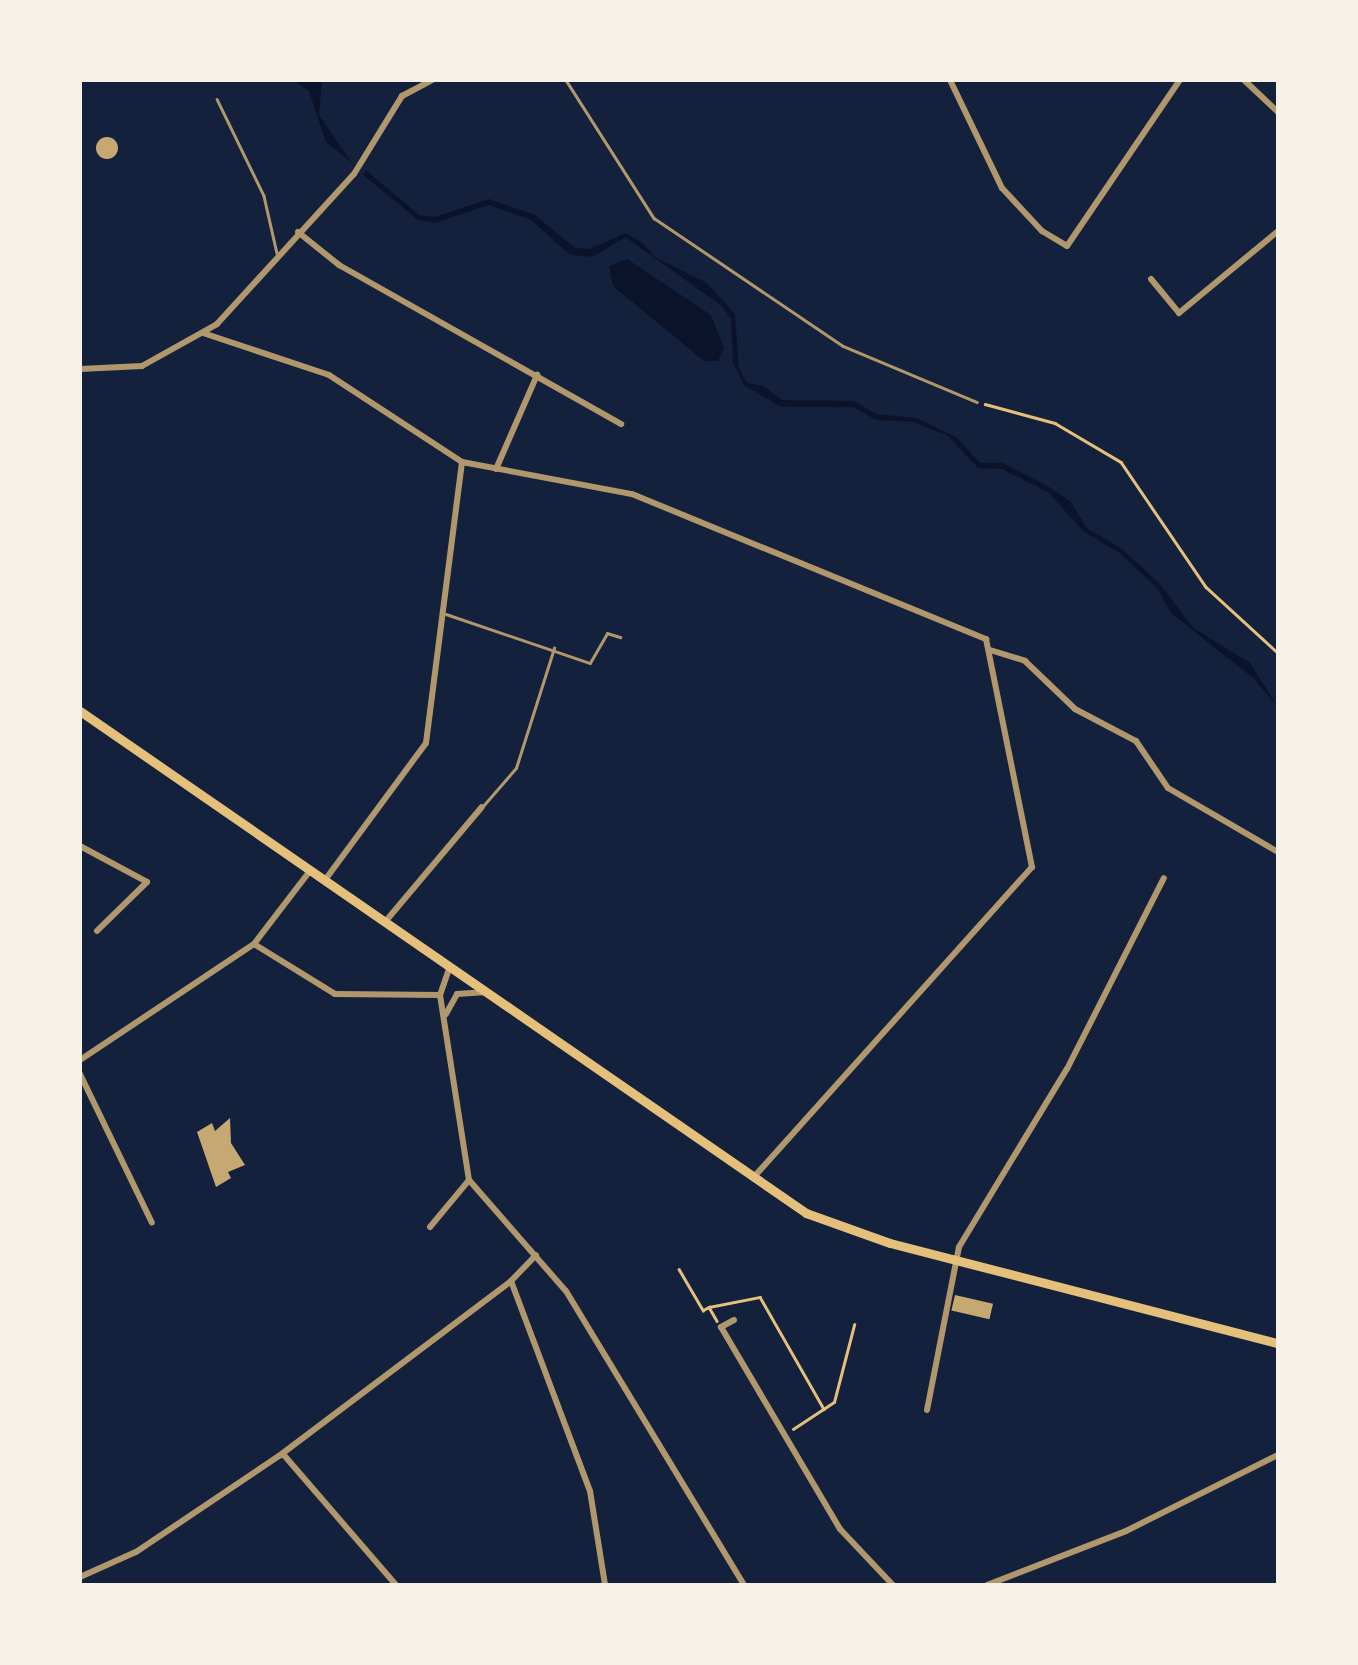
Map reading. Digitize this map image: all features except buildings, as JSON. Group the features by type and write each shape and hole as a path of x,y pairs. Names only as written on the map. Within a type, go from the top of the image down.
{"main road":[{"path":"80,711 753,1178 836,1227 1278,1343"}],"street":[{"path":"80,369 142,366 203,333 230,312 277,254 354,174 402,96 432,80"},
{"path":"950,80 1002,188 1062,246 1074,241 1180,80"},
{"path":"1244,80 1278,112"},
{"path":"1151,278 1180,312 1278,231"},
{"path":"298,232 338,265 621,424"},
{"path":"203,333 329,375 462,462 582,482 697,517 982,636 990,650 1032,867 753,1178"},
{"path":"496,469 537,375"},
{"path":"323,882 426,743 462,462"},
{"path":"990,650 1025,661 1074,708 1136,740 1168,788 1278,852"},
{"path":"384,923 482,807"},
{"path":"80,846 147,882 97,931"},
{"path":"80,1060 254,944 309,872"},
{"path":"927,1410 955,1260 1067,1070 1164,878"},
{"path":"254,944 335,994 440,995"},
{"path":"449,969 440,995 469,1180 536,1255 583,1318 744,1585"},
{"path":"444,1020 454,996 483,992"},
{"path":"80,1074 152,1223"},
{"path":"430,1227 469,1180"},
{"path":"80,1577 136,1552 283,1454 511,1281 536,1255"},
{"path":"511,1281 590,1491 605,1585"},
{"path":"734,1320 720,1327 848,1541 893,1585"},
{"path":"283,1454 396,1585"},
{"path":"987,1585 1126,1531 1278,1456"}],"lane":[{"path":"566,80 654,218 842,346 977,402"},
{"path":"216,99 264,196 277,254"},
{"path":"444,614 590,663 607,633 620,637"},
{"path":"482,807 516,768 554,648"}],"path":[{"path":"977,402 1054,423 1121,462 1206,587 1278,653"},
{"path":"680,1269 703,1310 760,1298 824,1409"},
{"path":"709,1307 720,1327"},
{"path":"784,1434 834,1402 854,1325"}],"water":[{"path":"293,80 322,80 319,115 352,163 326,142 309,91"},
{"path":"366,170 419,215 435,217 489,199 535,215 575,248 590,249 625,233 643,243 655,257 707,283 735,314 739,368 747,383 763,386 782,400 854,401 876,414 916,418 956,437 980,463 1003,463 1049,487 1070,501 1087,528 1122,549 1160,584 1193,628 1250,663 1278,707 1253,678 1171,613 1157,588 1120,553 1084,532 1048,492 1002,469 978,468 948,436 914,422 876,420 853,407 781,407 744,385 733,363 731,319 722,306 625,237 593,257 570,255 531,220 489,205 435,223 418,220 363,175"},
{"path":"627,259 711,315 724,348 718,361 704,361 613,286 609,266"}]}
